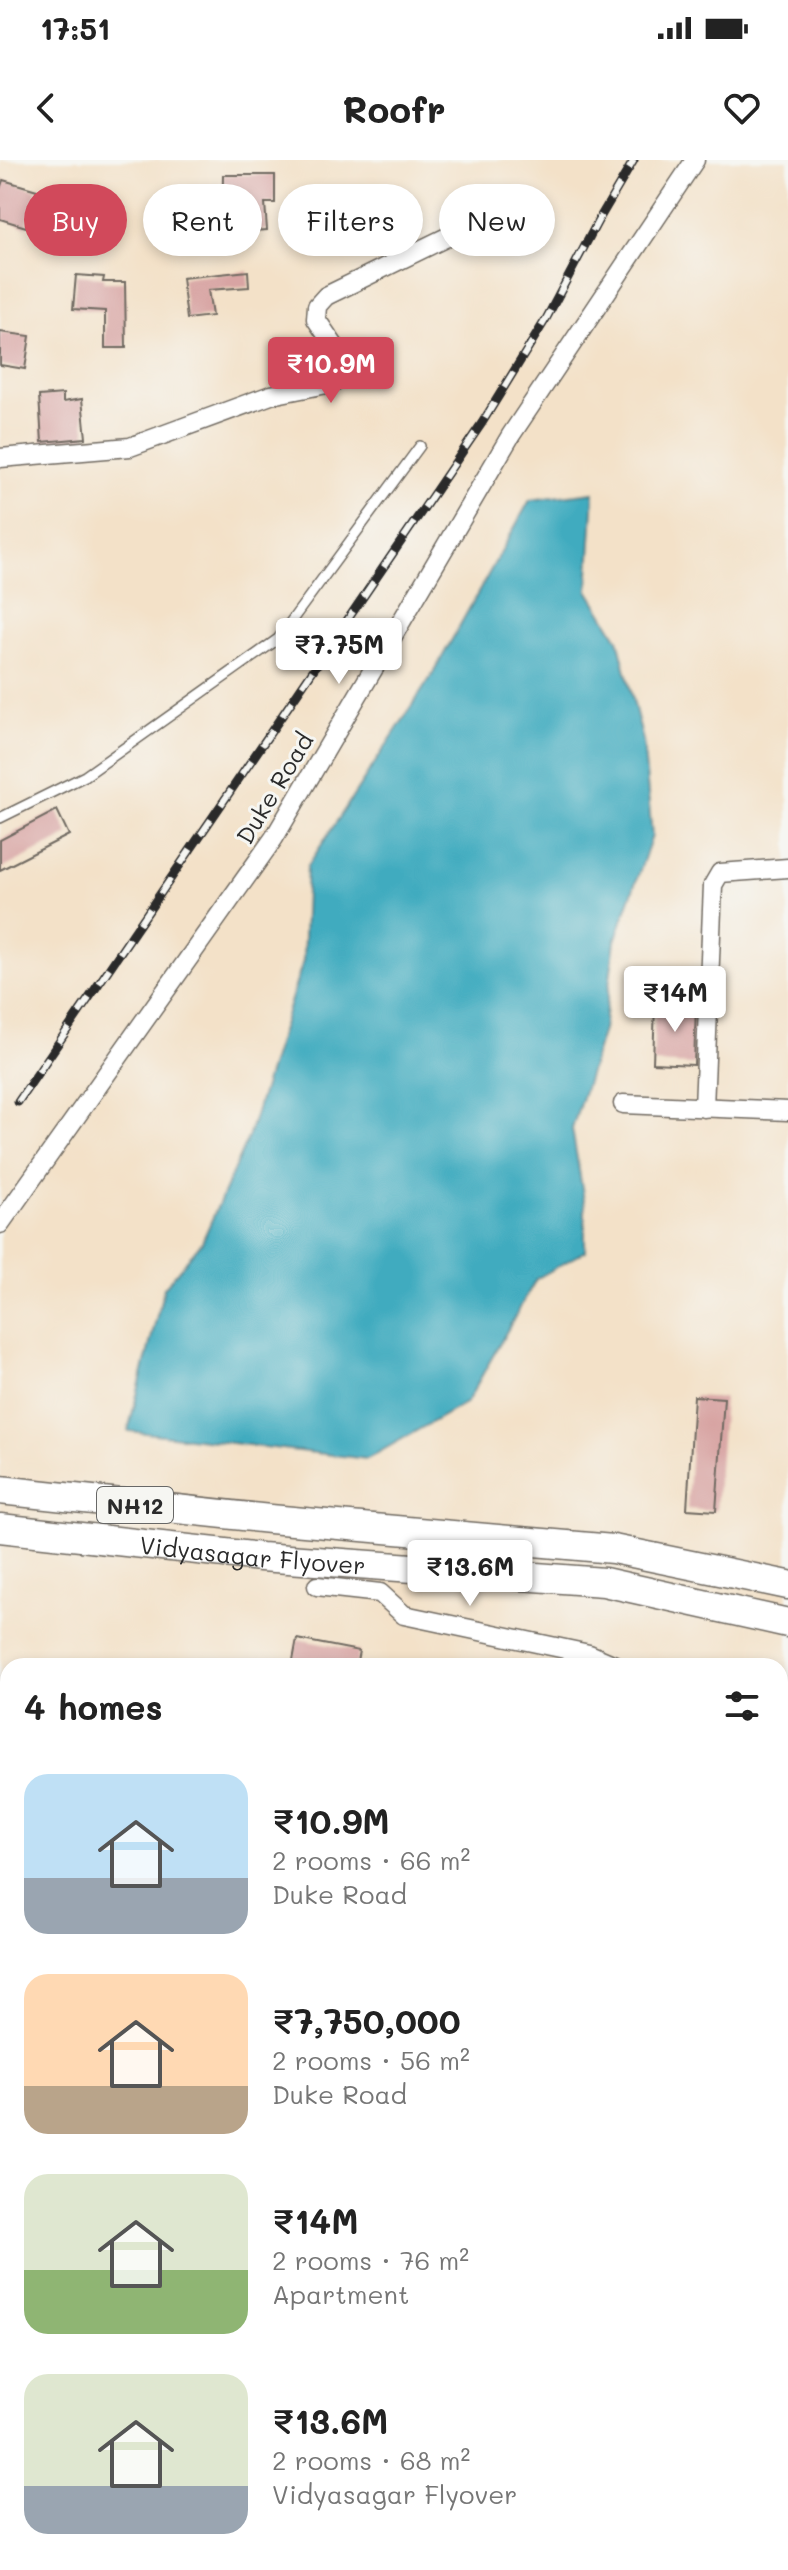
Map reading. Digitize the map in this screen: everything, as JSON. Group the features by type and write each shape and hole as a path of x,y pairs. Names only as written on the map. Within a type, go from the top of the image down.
{"main road":[{"name":"Vidyasagar Flyover","path":"0,1490 270,1519 613,1549 788,1585"},
{"name":"Vidyasagar Flyover","path":"0,1528 261,1557 604,1582 788,1623"}],"street":[{"name":"Duke Road","path":"0,1224 274,838 511,435 695,160"},
{"path":"0,458 130,447 271,395 332,383 345,374 348,366 316,319 317,306 326,296 439,241"},
{"path":"704,1108 713,885 720,873 788,868"},
{"path":"623,1104 788,1111"},
{"path":"317,1586 380,1593 404,1615 598,1658"}],"lane":[{"path":"0,818 85,776 278,639 420,446"}],"water":[{"path":"594,492 588,590 618,639 643,741 652,836 615,941 603,1030 572,1129 585,1206 585,1251 536,1279 467,1402 367,1459 128,1431 164,1288 202,1242 249,1135 303,961 307,867 431,677 530,500"}],"building":[{"path":"223,175 275,175 275,203 265,203 267,230 262,230 262,184 223,184"},
{"path":"3,180 24,186 24,226 0,219"},
{"path":"248,271 249,287 208,290 212,316 187,319 182,278"},
{"path":"76,275 104,277 103,282 125,282 126,348 105,348 105,311 73,309"},
{"path":"0,332 30,336 25,369 0,365"},
{"path":"63,394 63,402 82,399 86,438 42,442 39,396"},
{"path":"57,810 69,835 0,870 0,840"},
{"path":"655,1004 696,1005 694,1065 653,1063"},
{"path":"694,1396 724,1398 716,1511 687,1509"},
{"path":"297,1639 359,1651 358,1658 293,1658"}],"railway":[{"path":"18,1102 482,423 546,319 634,160"}]}
